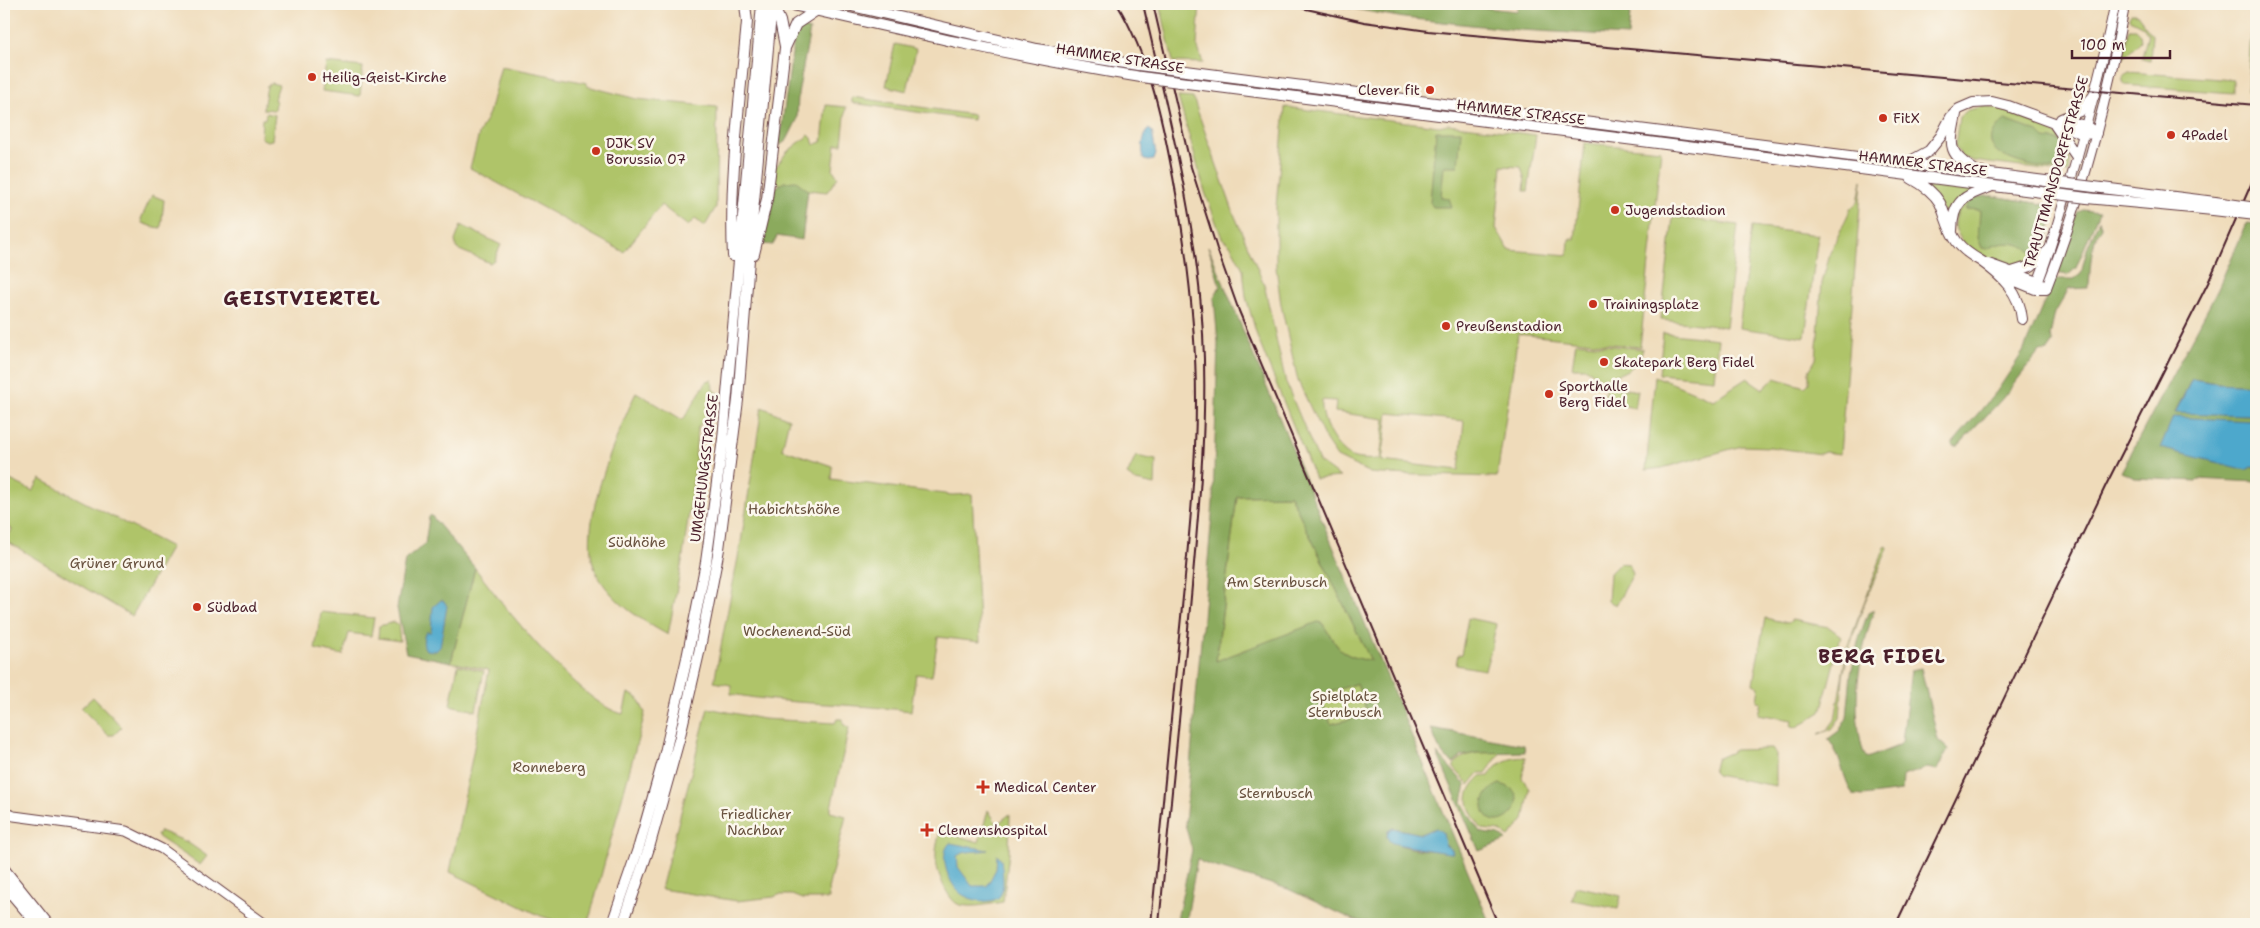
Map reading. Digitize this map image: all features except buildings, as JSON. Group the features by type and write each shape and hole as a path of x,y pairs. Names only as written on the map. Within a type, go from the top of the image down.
{"main road":[{"path":"735,286 731,205 749,19 745,4"},
{"path":"749,19 761,4"},
{"name":"UMGEHUNGSSTRASSE","path":"612,924 639,846 663,761 700,596 723,439 761,4"},
{"path":"746,287 767,199 785,48 780,21 773,4"},
{"name":"UMGEHUNGSSTRASSE","path":"623,924 665,794 707,614 724,520 733,444 773,4"},
{"name":"HAMMER STRASSE","path":"788,4 1076,67 1141,77 2098,200 2256,208"},
{"name":"HAMMER STRASSE","path":"843,4 1017,44 1097,60 2102,188 2214,206 2256,216"},
{"name":"TRAUTTMANSDORFFSTRASSE","path":"2037,285 2085,130 2114,4"},
{"name":"TRAUTTMANSDORFFSTRASSE","path":"2046,289 2073,212 2096,133 2125,4"},
{"path":"785,48 796,24 817,10"},
{"path":"2056,122 2080,111 2094,96"},
{"path":"1907,163 1929,151 1956,112 1972,103 1992,102 2096,133"},
{"path":"1956,112 1951,133 1952,146 1959,159 1979,173"},
{"path":"2056,122 2077,157"},
{"path":"1906,175 1924,185 1940,203 1952,234 1963,248 1995,273 2016,295 2022,319"},
{"path":"1952,234 1954,212 1961,200 1968,195 1992,186"},
{"path":"2012,272 2030,266 2049,250"},
{"path":"1982,262 2012,272 2046,289"},
{"path":"1995,273 2037,285"},
{"path":"4,812 126,831 162,849 265,924"},
{"path":"4,869 48,924"},
{"path":"4,885 37,924"}],"green space":[{"path":"1160,4 1200,4 1197,45 1203,63 1173,62"},
{"path":"1327,4 1447,4 1517,11 1518,4 1631,4 1628,36 1519,30 1404,18"},
{"path":"2253,4 2256,4 2256,94 2247,92"},
{"path":"2131,13 2136,13 2152,35 2150,61 2142,59 2148,34 2143,26 2130,19"},
{"path":"799,27 810,30 798,94 797,120 787,140 779,146 794,39"},
{"path":"2129,29 2135,29 2140,34 2141,41 2122,60"},
{"path":"895,44 916,49 907,91 886,86"},
{"path":"326,63 363,67 360,96 322,91"},
{"name":"DJK SV Borussia 07","path":"501,66 587,83 587,86 637,99 717,107 716,207 705,226 695,219 688,226 661,205 624,252 470,168 479,134 489,113"},
{"path":"2129,72 2233,80 2233,93 2124,85 2122,81 2124,75"},
{"path":"271,83 279,85 274,100 276,101 275,110 263,109 267,86"},
{"path":"852,97 974,115 973,120 852,103"},
{"path":"1178,97 1193,98 1234,214 1264,284 1286,383 1319,462 1340,477 1315,479 1258,339 1246,297 1243,269 1231,246 1222,238 1205,192"},
{"path":"826,105 846,107 842,144 836,144 833,170 838,177 827,192 808,190 798,184 781,185 774,180 772,172 787,152 809,135 814,145 822,142"},
{"path":"1986,106 2029,118 2055,134 2064,145 2069,158 2069,173 1973,161 1962,157 1955,146 1959,117 1968,110"},
{"path":"1285,107 1439,126 1448,124 1536,135 1528,191 1524,191 1525,181 1521,167 1502,166 1496,228 1509,250 1568,255 1569,239 1575,239 1585,143 1661,150 1640,347 1518,334 1497,477 1370,473 1337,457 1326,441 1298,381 1281,305 1276,267 1276,207","holes":["1322,400 1336,401 1335,412 1385,419 1380,460 1355,458 1345,453 1339,447 1323,416","1388,413 1464,421 1459,470 1382,461"]},
{"path":"266,113 275,115 272,140 267,141 261,138 262,119 265,119"},
{"path":"2005,120 2038,132 2045,139 2061,141 2068,153 2065,168 2032,166 2006,157 1996,151 1991,143 1992,134"},
{"path":"1436,131 1461,131 1458,166 1444,166 1441,197 1449,198 1452,207 1433,207 1430,202"},
{"path":"1862,180 1840,454 1825,452 1820,454 1770,447 1742,446 1662,468 1646,470 1655,376 1713,400 1747,378 1763,389 1775,378 1805,387 1809,383 1809,371 1816,359 1822,283 1830,253 1851,208 1858,202"},
{"path":"1917,180 1982,189 1973,191 1952,221"},
{"path":"796,181 808,190 802,240 777,236 773,245 762,244 776,187 784,182"},
{"path":"152,195 164,200 161,228 142,223 141,219"},
{"path":"1993,196 2055,206 2045,246 2028,263 2018,267 2010,267 1990,261 1971,249 1957,233 1956,220 1964,201 1967,204 1976,197"},
{"path":"1993,196 2055,206 2044,249 2037,256 2034,256 2025,247 2006,243 1988,249 1982,248 1978,238 1980,210 1965,209 1976,198"},
{"path":"2083,210 2099,212 2076,268 2068,275 2055,273 2078,212"},
{"path":"1673,217 1738,225 1726,327 1661,320"},
{"path":"2099,220 2102,228 2093,247 2089,284 2087,288 2069,289 2055,313 2050,336 2053,342 2046,352 2040,351 2002,399 1958,446 1953,446 1952,444 1997,391 2023,352 2054,279 2074,279 2081,274 2087,249"},
{"path":"2247,223 2256,224 2256,385 2216,383 2192,379 2175,412 2252,415 2256,410 2253,468 2256,465 2256,482 2135,478 2121,472 2214,297"},
{"path":"461,225 501,245 494,260 490,263 457,249 455,241"},
{"path":"1752,227 1818,235 1805,337 1739,328"},
{"name":"Sternbusch","path":"1208,246 1490,924 1376,924 1354,920 1288,889 1203,863 1197,859 1186,924 1176,924 1192,850 1185,824 1213,503 1218,343 1214,298 1220,286","holes":["1290,495 1371,661 1360,659 1341,650 1322,623 1318,622 1216,661 1237,496","1357,683 1368,715 1331,724 1320,696","1393,828 1421,834 1432,829 1446,846 1452,850 1409,848 1393,842 1387,837 1388,831"]},
{"path":"1663,333 1718,339 1714,379 1659,374"},
{"name":"Skatepark Berg Fidel","path":"1576,342 1643,349 1632,367 1602,379 1585,368 1572,368"},
{"name":"Südhöhe","path":"712,380 713,390 719,393 717,410 711,410 697,429 695,468 683,556 668,635 619,602 597,574 591,555 594,508 609,457 636,392 683,420 707,381"},
{"path":"1606,386 1638,391 1635,408 1604,402"},
{"path":"762,407 789,419 782,449 832,466 831,479 952,495 972,494 980,642 938,637 932,676 916,674 911,711 753,698 731,694 731,685 714,682 741,542"},
{"path":"1136,456 1156,460 1155,485 1136,481 1127,475"},
{"name":"Grüner Grund","path":"4,477 33,491 40,479 171,547 132,616 8,542 7,540 12,529 4,524"},
{"name":"Am Sternbusch","path":"1290,495 1372,662 1346,654 1333,640 1322,623 1216,662 1237,496"},
{"path":"431,515 475,568 451,662 406,653 397,608 405,560 425,544 429,517"},
{"path":"1887,546 1888,548 1864,604 1849,648 1843,676 1840,718 1832,729 1819,734 1828,729 1835,720 1847,648 1885,547"},
{"path":"1620,563 1629,564 1633,574 1616,605 1608,601 1610,573"},
{"name":"Ronneberg","path":"475,568 543,651 586,692 606,707 623,714 628,693 638,698 645,713 588,924 567,924 541,916 450,872 489,670 451,662"},
{"path":"1874,610 1864,646 1858,682 1858,718 1864,754 1867,758 1898,746 1902,742 1911,670 1921,668 1938,740 1948,749 1937,770 1927,768 1903,776 1902,791 1863,796 1853,795 1836,751 1828,739 1839,731 1847,718 1851,673 1859,638 1868,613"},
{"path":"321,612 374,618 371,636 349,633 343,655 315,649"},
{"path":"1468,618 1496,624 1485,670 1456,665 1458,654 1461,655"},
{"path":"1765,618 1788,623 1792,620 1829,627 1841,636 1821,712 1797,727 1791,726 1792,720 1758,714 1761,702 1757,701 1759,687 1753,684"},
{"path":"394,622 398,624 400,641 378,638 379,626"},
{"path":"458,665 484,671 476,711 450,705"},
{"name":"Spielplatz Sternbusch","path":"1357,683 1368,715 1331,724 1320,696"},
{"path":"93,697 122,727 114,735 108,735 81,708"},
{"name":"Friedlicher Nachbar","path":"708,708 763,719 835,723 837,719 843,719 843,724 849,728 830,812 846,816 828,889 829,899 802,899 792,895 778,895 737,901 661,889"},
{"path":"1431,728 1524,745 1525,752 1476,753 1462,756 1454,763 1442,753"},
{"path":"1772,749 1776,754 1776,786 1716,775 1713,772 1716,759 1732,752 1732,750"},
{"path":"1481,752 1501,752 1486,773 1479,773 1469,785 1454,768 1454,765 1459,760 1469,755"},
{"path":"1437,753 1466,785 1462,802 1479,830 1507,840 1479,851"},
{"path":"1526,757 1522,778 1530,789 1524,820 1509,837 1500,831 1482,829 1473,816 1468,803 1470,790 1480,777 1489,776 1504,761"},
{"path":"1500,784 1511,789 1517,796 1517,804 1514,811 1508,817 1500,821 1493,820 1486,815 1483,806 1488,792"},
{"path":"988,810 997,824 1010,814 1009,853 1003,902 976,906 960,905 947,892 938,871 936,852 940,831 979,842"},
{"path":"160,831 187,842 207,856 200,865 157,836"},
{"path":"1575,886 1621,896 1618,909 1572,900"}],"water":[{"path":"1148,129 1152,131 1156,154 1154,160 1148,161 1143,158 1143,150"},
{"path":"2192,379 2216,383 2256,385 2256,410 2252,415 2175,413"},
{"path":"2173,417 2251,421 2256,426 2256,465 2247,470 2160,448"},
{"path":"441,600 447,606 440,647 436,651 426,650 423,643 424,636 426,632 431,632 433,607"},
{"path":"1393,828 1421,834 1436,828 1443,833 1445,845 1453,853 1392,843 1387,837 1388,831"},
{"path":"950,843 988,850 968,852 957,856 958,867 972,886 987,886 996,869 997,854 1001,859 1003,881 1001,894 998,898 987,901 974,900 959,892 951,882 946,868 945,854 946,848"}],"railway":[{"path":"1117,4 1138,45 1146,66 1164,132 1178,205 1186,261 1196,373 1196,433 1187,562 1151,924"},
{"path":"1143,4 1188,209 1200,292 1204,368 1199,506 1159,924"},
{"path":"1153,4 1191,167 1239,311 1498,924"},
{"path":"1284,4 1364,22 1428,31 2256,105"},
{"path":"1896,924 2106,485 2208,283 2256,173"}],"place":[{"name":"Heilig-Geist-Kirche","path":"312,77"},
{"name":"Clever fit","path":"1430,90"},
{"name":"FitX","path":"1883,118"},
{"name":"4Padel","path":"2171,135"},
{"name":"DJK SV Borussia 07","path":"596,151"},
{"name":"Jugendstadion","path":"1615,210"},
{"name":"Trainingsplatz","path":"1593,304"},
{"name":"Preußenstadion","path":"1446,326"},
{"name":"Skatepark Berg Fidel","path":"1604,362"},
{"name":"Sporthalle Berg Fidel","path":"1549,394"},
{"name":"Südbad","path":"197,607"},
{"name":"Medical Center","path":"983,787"},
{"name":"Clemenshospital","path":"927,830"}],"district":[{"name":"GEISTVIERTEL","path":"302,298"},
{"name":"BERG FIDEL","path":"1882,656"}],"park label":[{"name":"Habichtshöhe","path":"794,509"},
{"name":"Wochenend-Süd","path":"797,631"}]}
